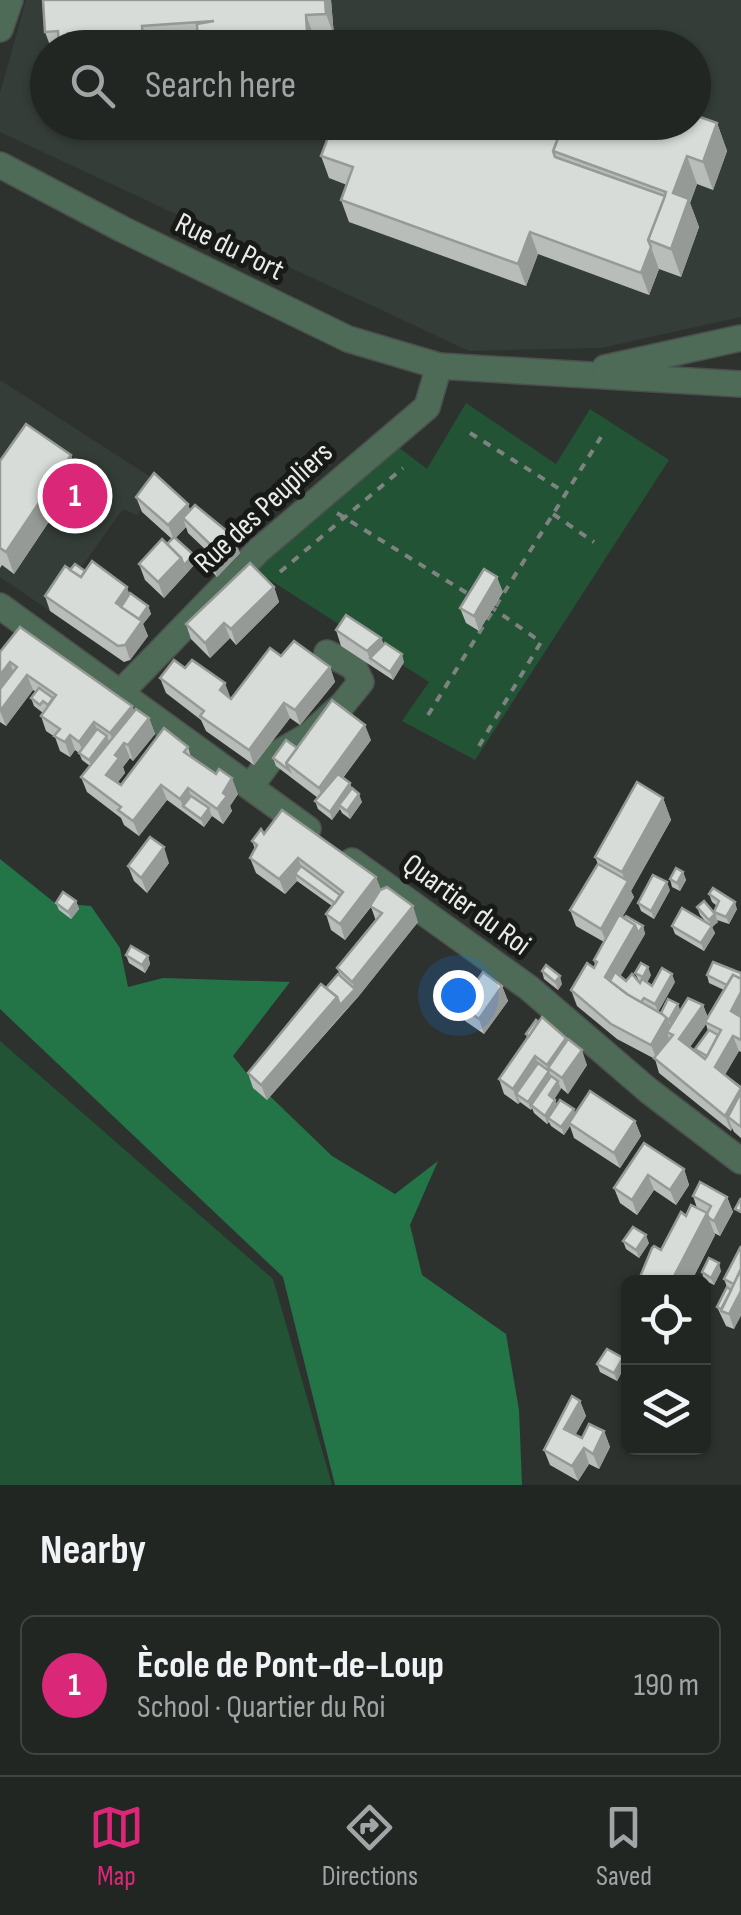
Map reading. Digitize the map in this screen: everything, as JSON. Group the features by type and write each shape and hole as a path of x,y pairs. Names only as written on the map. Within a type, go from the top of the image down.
{"street":[{"path":"0,28 10,0"},
{"name":"Rue du Port","path":"0,165 348,339 440,366 741,384"},
{"path":"571,376 741,338"},
{"name":"Rue des Peupliers","path":"121,692 258,551 427,407 440,366"},
{"name":"Quartier du Roi","path":"0,606 529,988 649,1091 741,1162"},
{"path":"250,787 273,756 309,735 361,682 354,667 327,653"}],"path":[{"path":"470,433 566,493"},
{"path":"428,716 601,438"},
{"path":"280,572 403,468"},
{"path":"316,500 541,642 479,746"},
{"path":"553,514 594,542"}],"shaded area":[{"path":"26,0 741,0 741,317 601,348 469,351 0,132 0,93"},
{"path":"0,380 160,483 137,515 123,509 50,611 0,577"}],"green space":[{"path":"466,403 556,464 590,409 669,460 475,760 402,721 429,682 256,571 397,446 427,469"},
{"path":"0,859 55,903 91,906 120,948 128,987 163,978 290,982 233,1056 332,1156 395,1194 438,1161 410,1225 422,1275 506,1334 519,1410 522,1485 335,1485 283,1277 0,1009"},
{"path":"0,1041 273,1279 332,1485 0,1485"}],"building":[{"path":"43,0 325,0 326,14 306,15 307,30 197,30 197,24 214,21 142,26 142,30 45,30"},
{"path":"327,140 557,140 555,157 665,196 648,240 651,247 641,273 530,232 518,264 341,200 353,167 321,156"},
{"path":"557,140 711,140 703,162 687,156 673,193 689,199 671,249 648,240 666,192 553,151"},
{"path":"26,424 71,455 6,552 0,548 0,461"},
{"path":"73,462 106,484 96,498 70,480 73,476 67,472"},
{"path":"154,473 188,504 168,525 136,497"},
{"path":"195,505 234,537 212,562 204,553 211,545 183,518"},
{"path":"174,537 194,555 184,565 167,544"},
{"path":"162,539 181,558 158,582 139,564"},
{"path":"92,561 127,587 116,603 142,621 125,645 118,646 45,596 65,566 81,577"},
{"path":"250,563 274,587 231,629 224,623 205,643 186,624"},
{"path":"75,564 85,571 81,577 70,570"},
{"path":"484,569 497,577 474,616 460,608"},
{"path":"130,593 148,606 139,619 121,607"},
{"path":"346,615 381,638 367,651 336,630"},
{"path":"20,627 132,706 110,733 94,722 79,742 70,735 65,742 54,736 60,729 41,716 56,695 27,675 0,711 0,689 17,667 10,662 0,675 0,652"},
{"path":"294,641 330,667 295,710 284,703 249,750 200,716 204,711 160,678 174,660 185,668 192,660 225,683 220,690 231,699 270,648 281,656"},
{"path":"385,643 402,654 390,672 370,658"},
{"path":"39,688 53,698 48,705 43,701 40,705 31,698"},
{"path":"332,700 365,725 319,788 286,763"},
{"path":"136,709 149,718 128,745 124,743 106,775 121,785 164,728 188,747 184,752 216,774 219,769 232,778 223,793 227,796 217,809 188,788 180,799 161,785 133,821 81,777"},
{"path":"97,729 107,736 89,760 79,753"},
{"path":"286,740 297,748 286,763 289,770 273,758"},
{"path":"338,774 350,783 330,812 315,801"},
{"path":"637,782 663,798 622,872 595,857"},
{"path":"352,788 359,794 347,811 339,805"},
{"path":"191,796 209,808 201,819 183,806"},
{"path":"282,810 376,877 340,924 326,914 343,892 298,858 279,879 250,858 257,845 252,841 261,829 264,834"},
{"path":"150,837 164,847 141,878 128,866"},
{"path":"598,864 628,881 601,929 570,910"},
{"path":"301,866 340,895 335,903 295,874"},
{"path":"676,868 683,872 677,883 670,879"},
{"path":"653,875 667,882 651,911 638,903"},
{"path":"387,887 413,906 352,982 337,968 382,913 370,906 380,890"},
{"path":"713,888 735,902 726,917 714,912 719,901 709,894"},
{"path":"63,892 76,901 68,912 56,903"},
{"path":"704,901 715,914 709,920 697,907"},
{"path":"682,908 712,926 701,943 672,926"},
{"path":"619,915 635,925 605,977 667,1017 651,1045 611,1024 571,990 587,963 594,968 594,960"},
{"path":"624,918 643,926 638,933 635,925"},
{"path":"131,946 148,956 142,965 126,955"},
{"path":"713,962 741,973 741,979 733,975 727,985 707,975"},
{"path":"641,963 648,967 643,977 635,973"},
{"path":"546,965 560,976 555,982 542,971"},
{"path":"662,968 672,974 655,1004 644,998 641,1002 610,981 615,972 626,981 632,974 640,983 642,979 652,986"},
{"path":"483,972 502,986 479,1019 460,1005"},
{"path":"338,974 355,989 340,1005 326,988"},
{"path":"733,975 741,979 741,992 731,1011 741,1017 741,1040 733,1036 715,1067 741,1088 725,1116 654,1058 673,1035 667,1032 688,998 703,1005 679,1039 705,1059 721,1030 705,1022"},
{"path":"321,984 337,997 261,1085 248,1073"},
{"path":"668,999 678,1004 669,1020 661,1013"},
{"path":"542,1017 566,1038 547,1065 535,1056 513,1089 499,1079"},
{"path":"709,1030 718,1035 707,1056 695,1049"},
{"path":"568,1039 582,1050 562,1078 548,1068"},
{"path":"538,1063 549,1071 528,1102 516,1094"},
{"path":"551,1076 558,1081 549,1095 555,1100 545,1116 531,1105"},
{"path":"590,1091 635,1121 614,1153 569,1123"},
{"path":"741,1092 741,1127 728,1117"},
{"path":"560,1100 574,1109 561,1127 548,1118"},
{"path":"644,1143 684,1169 670,1190 648,1175 632,1200 614,1188"},
{"path":"700,1182 727,1197 714,1221 707,1214 711,1206 693,1196"},
{"path":"691,1205 707,1213 675,1275 641,1275 652,1248 661,1250 681,1212 686,1216"},
{"path":"633,1227 646,1235 636,1250 623,1241"},
{"path":"741,1246 741,1269 734,1284 724,1279"},
{"path":"709,1258 719,1263 711,1278 702,1272"},
{"path":"741,1269 741,1291 729,1314 721,1311"},
{"path":"727,1287 731,1290 721,1309 717,1307"},
{"path":"607,1349 621,1357 614,1373 597,1364"},
{"path":"572,1396 580,1401 564,1429 582,1438 589,1424 604,1431 593,1454 584,1448 572,1466 544,1450"}],"place":[{"name":"Ècole de Pont-de-Loup","path":"75,496"}]}
